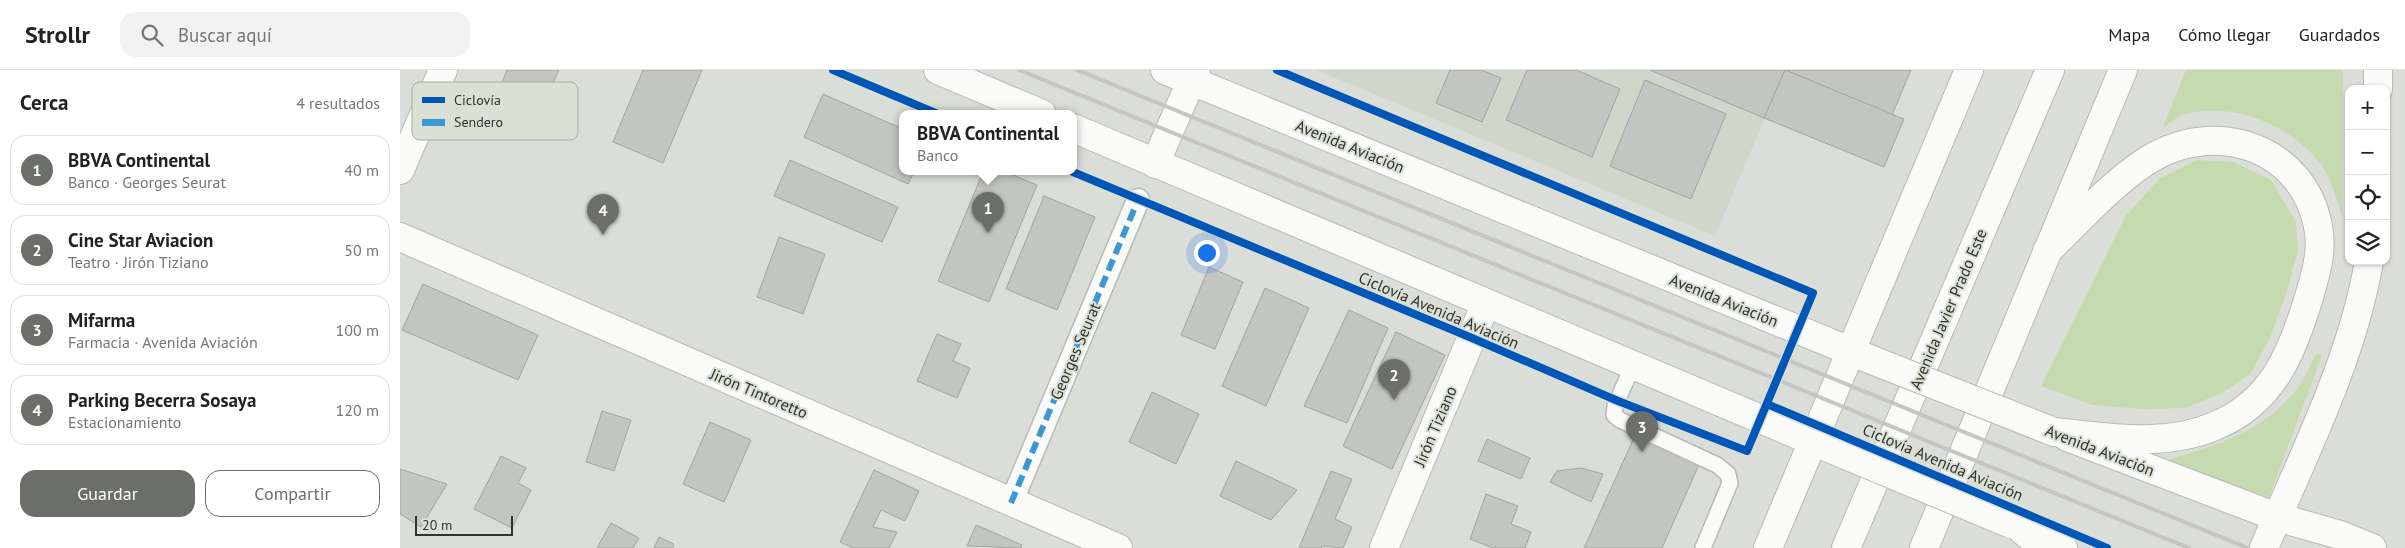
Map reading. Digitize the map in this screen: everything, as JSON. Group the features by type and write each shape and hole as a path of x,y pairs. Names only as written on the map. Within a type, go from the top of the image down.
{"main road":[{"path":"438,82 443,70"},
{"path":"938,70 1033,110"},
{"name":"Avenida Aviación","path":"1166,70 1194,75 1861,355 2051,431 2277,517 2340,535 2372,548"},
{"path":"1768,548 1824,445 1861,355 1969,70"},
{"name":"Avenida Javier Prado Este","path":"1846,548 2050,70"},
{"path":"1924,548 2123,70"},
{"path":"2378,70 2378,85"},
{"path":"1155,164 1194,75"},
{"path":"1077,130 2063,548"},
{"path":"400,170 413,140"},
{"path":"2047,251 2140,166 2156,156 2188,144 2222,140 2241,143 2260,150 2292,174 2305,191 2313,208 2318,227 2320,247 2318,267 2288,358 2261,394 2245,409 2214,427 2173,438 2148,441 2051,431"},
{"name":"Jirón Tintoretto","path":"400,237 1118,548"},
{"path":"2264,548 2328,396 2363,297 2368,265"},
{"name":"Jirón Tiziano","path":"1384,548 1486,303"},
{"path":"2017,527 2044,548"}],"street":[{"name":"Georges Seurat","path":"1011,502 1138,200"}],"lane":[{"path":"1633,365 1615,406 1614,415 1620,420 1717,465 1728,474 1730,483 1703,548"}],"shaded area":[{"path":"1316,70 1785,70 1715,236"}],"green space":[{"path":"2186,70 2343,70 2342,216 2330,181 2320,163 2308,149 2277,127 2241,114 2223,111 2204,111 2186,114 2163,127"},
{"path":"2197,160 2233,162 2271,180 2296,222 2298,250 2286,294 2270,338 2251,373 2222,393 2185,408 2144,409 2092,405 2041,386 2125,217 2159,179"},
{"path":"2317,353 2322,356 2269,497 2165,461 2236,436 2268,417 2296,390"}],"building":[{"path":"507,70 559,70 554,82 502,82"},
{"path":"643,70 702,70 663,163 613,142"},
{"path":"1450,70 1481,70 1501,78 1482,122 1436,103"},
{"path":"1527,70 1576,70 1620,89 1592,157 1506,120"},
{"path":"1650,70 1785,70 1764,118"},
{"path":"1785,70 1911,70 1892,115"},
{"path":"1785,70 1904,119 1884,167 1764,118"},
{"path":"1645,80 1726,114 1691,199 1610,166"},
{"path":"823,94 899,127 899,175 912,175 908,184 804,137"},
{"path":"790,160 898,207 882,242 774,196"},
{"path":"982,175 1013,175 1037,185 989,302 938,281"},
{"path":"1044,196 1095,217 1057,310 1006,289"},
{"path":"779,237 825,254 803,314 757,297"},
{"path":"1209,267 1243,282 1215,349 1181,335"},
{"path":"423,284 538,335 518,380 402,330"},
{"path":"1265,288 1309,308 1266,406 1222,386"},
{"path":"1349,310 1388,328 1347,423 1304,406"},
{"path":"1396,332 1445,355 1392,469 1343,446"},
{"path":"937,334 961,344 953,361 970,368 957,398 917,381"},
{"path":"1152,392 1199,414 1176,464 1129,442"},
{"path":"602,411 631,420 614,471 586,462"},
{"path":"710,422 751,440 724,502 683,484"},
{"path":"1637,431 1701,460 1662,548 1584,548"},
{"path":"1487,439 1530,458 1521,479 1478,461"},
{"path":"501,456 526,468 518,483 531,490 512,528 474,509"},
{"path":"1236,461 1297,490 1271,520 1220,496"},
{"path":"1581,468 1603,474 1591,502 1550,482 1557,471"},
{"path":"400,469 447,484 421,527 400,514"},
{"path":"874,470 919,491 905,521 881,510 873,527 897,532 889,548 853,548 840,542"},
{"path":"1331,471 1352,479 1335,519 1352,527 1343,548 1322,546 1321,548 1299,548"},
{"path":"1486,494 1518,506 1511,524 1531,532 1525,548 1493,548 1470,539"},
{"path":"611,523 639,538 633,548 597,548"},
{"path":"976,525 1022,545 1021,548 967,546"},
{"path":"659,537 674,544 672,548 654,548"}],"railway":[{"path":"1019,70 2189,548"},
{"path":"1077,70 2248,548"}],"marked path":[{"path":"1011,503 1138,200"}],"cycle path":[{"path":"833,70 928,110"},
{"name":"Ciclovía Avenida Aviación","path":"1077,174 1472,338 1618,401 1747,451 1813,293 1277,70"},
{"name":"Ciclovía Avenida Aviación","path":"1767,404 2107,548"}],"place":[{"name":"BBVA Continental","path":"988,233"},
{"name":"Parking Becerra Sosaya","path":"603,235"},
{"name":"Cine Star Aviacion","path":"1394,400"},
{"name":"Mifarma","path":"1642,452"}]}
